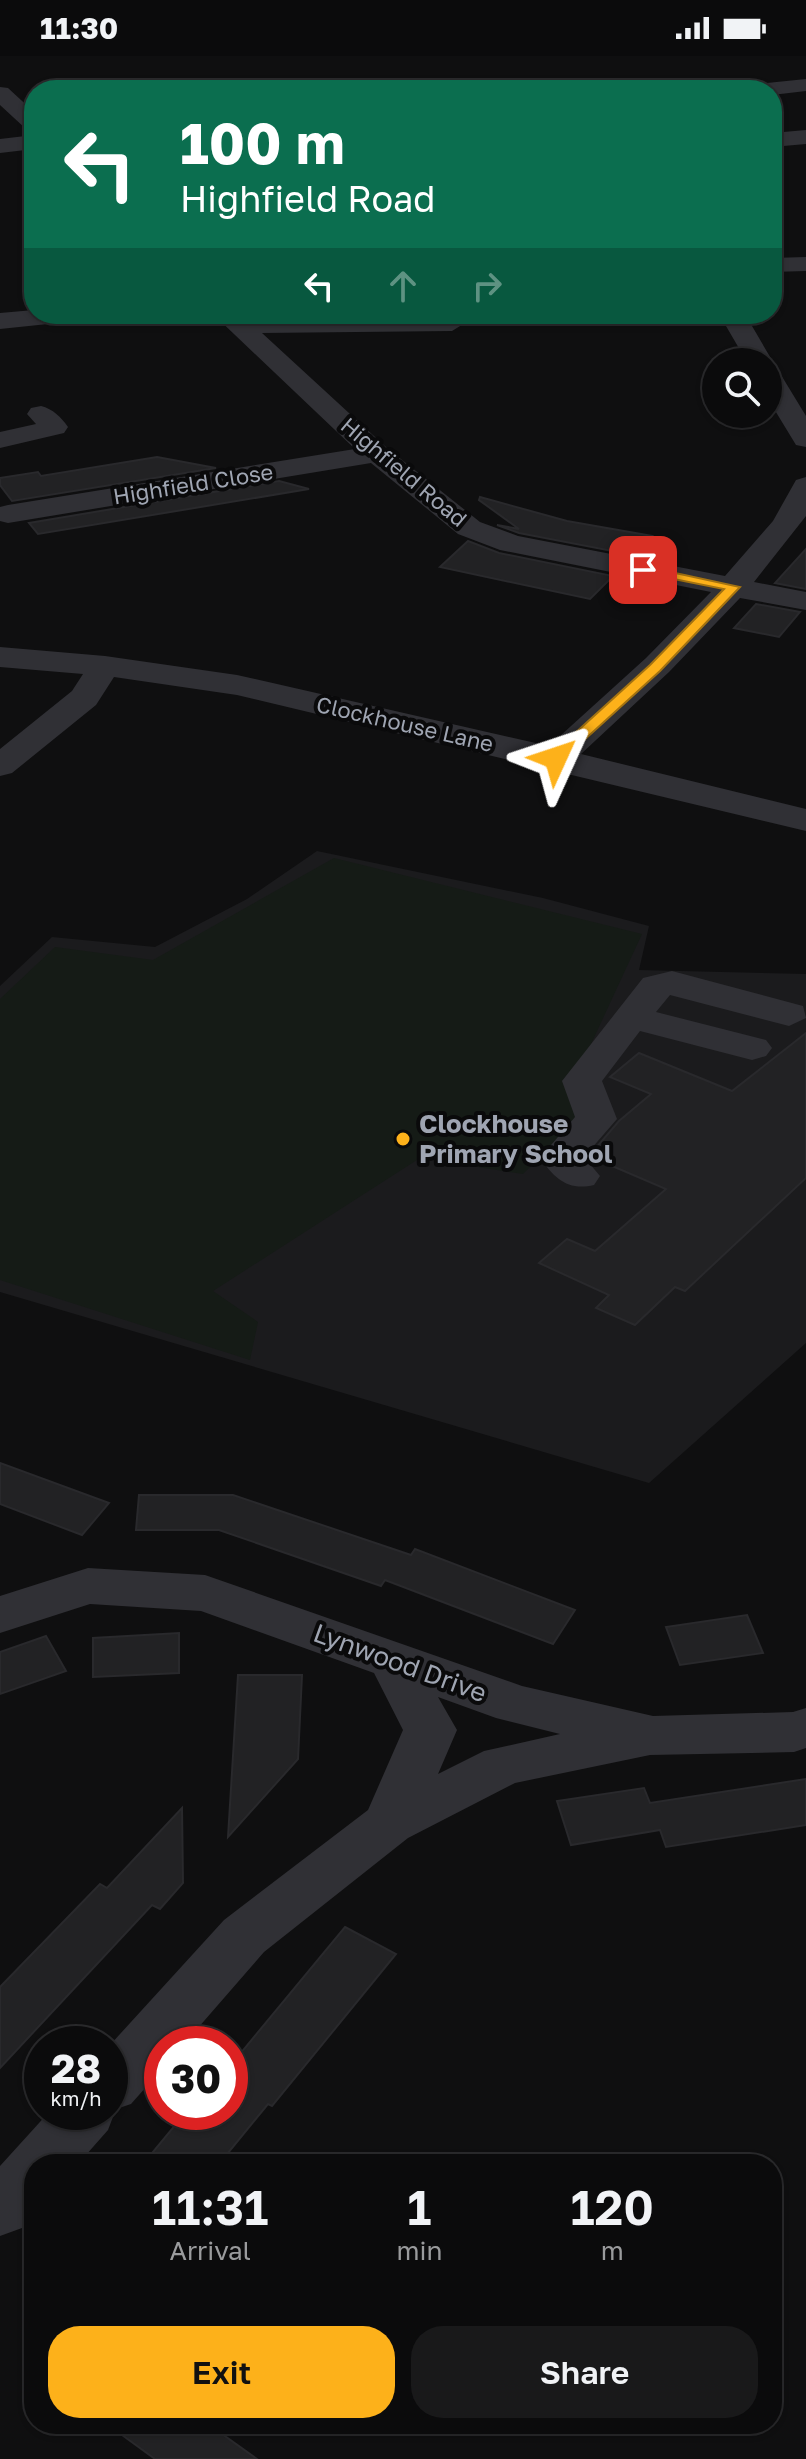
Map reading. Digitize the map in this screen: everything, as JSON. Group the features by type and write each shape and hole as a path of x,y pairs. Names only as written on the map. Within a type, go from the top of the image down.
{"street":[{"path":"782,87 806,85"},
{"path":"0,93 24,115"},
{"path":"782,139 806,137"},
{"path":"0,146 24,143"},
{"path":"782,265 806,264"},
{"path":"0,321 24,318"},
{"name":"Highfield Road","path":"236,324 377,454 469,528 511,544 806,601"},
{"path":"738,324 752,348"},
{"path":"782,399 806,439"},
{"path":"0,440 54,427 41,414"},
{"name":"Highfield Close","path":"8,514 377,454"},
{"path":"556,758 655,668 733,587 797,512 806,486"},
{"name":"Clockhouse Lane","path":"0,657 105,666 237,685 556,758 806,820"},
{"path":"0,766 84,698 105,666"},
{"path":"579,1176 561,1158 596,1119 582,1081 657,986 672,983 798,1007"},
{"path":"631,1017 742,1057 798,1007"},
{"name":"Lynwood Drive","path":"0,1615 88,1586 205,1593 515,1704 653,1736 794,1732 806,1728"},
{"path":"389,1823 430,1730 393,1661"},
{"path":"128,2066 244,1936 389,1823 503,1765 653,1736"},
{"path":"49,2154 71,2130"},
{"path":"0,2209 24,2182"}],"shaded area":[{"name":"Clockhouse Primary School","path":"317,851 543,898 649,926 639,970 806,974 806,1343 649,1483 0,1292 0,986 52,937 155,947 247,899"},
{"path":"334,858 642,934 573,1083 581,1117 523,1174 420,1158 213,1291 258,1322 250,1360 0,1280 0,999 55,947 153,960"}],"building":[{"path":"157,457 216,468 12,501 0,485 0,478 38,472 41,476"},
{"path":"279,481 309,489 38,534 29,523"},
{"path":"480,497 567,521 652,536 633,555 519,533 497,525 519,529 479,500"},
{"path":"468,541 499,553 613,576 590,599 440,567"},
{"path":"806,549 806,589 775,583"},
{"path":"756,604 800,612 779,637 734,628"},
{"path":"806,1033 806,1178 685,1291 675,1287 635,1325 596,1308 609,1295 539,1263 567,1239 595,1251 666,1189 589,1156 619,1121 651,1094 610,1077 639,1053 732,1091"},
{"path":"0,1463 109,1503 82,1535 0,1504"},
{"path":"139,1495 233,1495 411,1555 415,1549 575,1610 553,1644 385,1580 381,1586 219,1530 136,1530"},
{"path":"747,1615 763,1653 680,1665 666,1627"},
{"path":"179,1633 179,1673 93,1677 93,1638"},
{"path":"46,1636 66,1671 0,1694 0,1652"},
{"path":"238,1675 302,1675 298,1759 228,1837"},
{"path":"806,1779 806,1825 666,1847 660,1830 571,1845 557,1801 644,1788 650,1803"},
{"path":"182,1808 183,1883 160,1909 152,1905 39,2026 24,2026 24,2042 0,2068 0,1987 100,1884 107,1888"},
{"path":"345,1927 396,1954 272,2106 268,2104 248,2128 248,2044"},
{"path":"171,2130 247,2130 227,2154 151,2154"},
{"path":"121,2434 222,2434 257,2459 155,2459"}],"place":[{"name":"Clockhouse Primary School","path":"403,1139"}],"route":[{"path":"556,758 655,668 733,587 643,570"}]}
